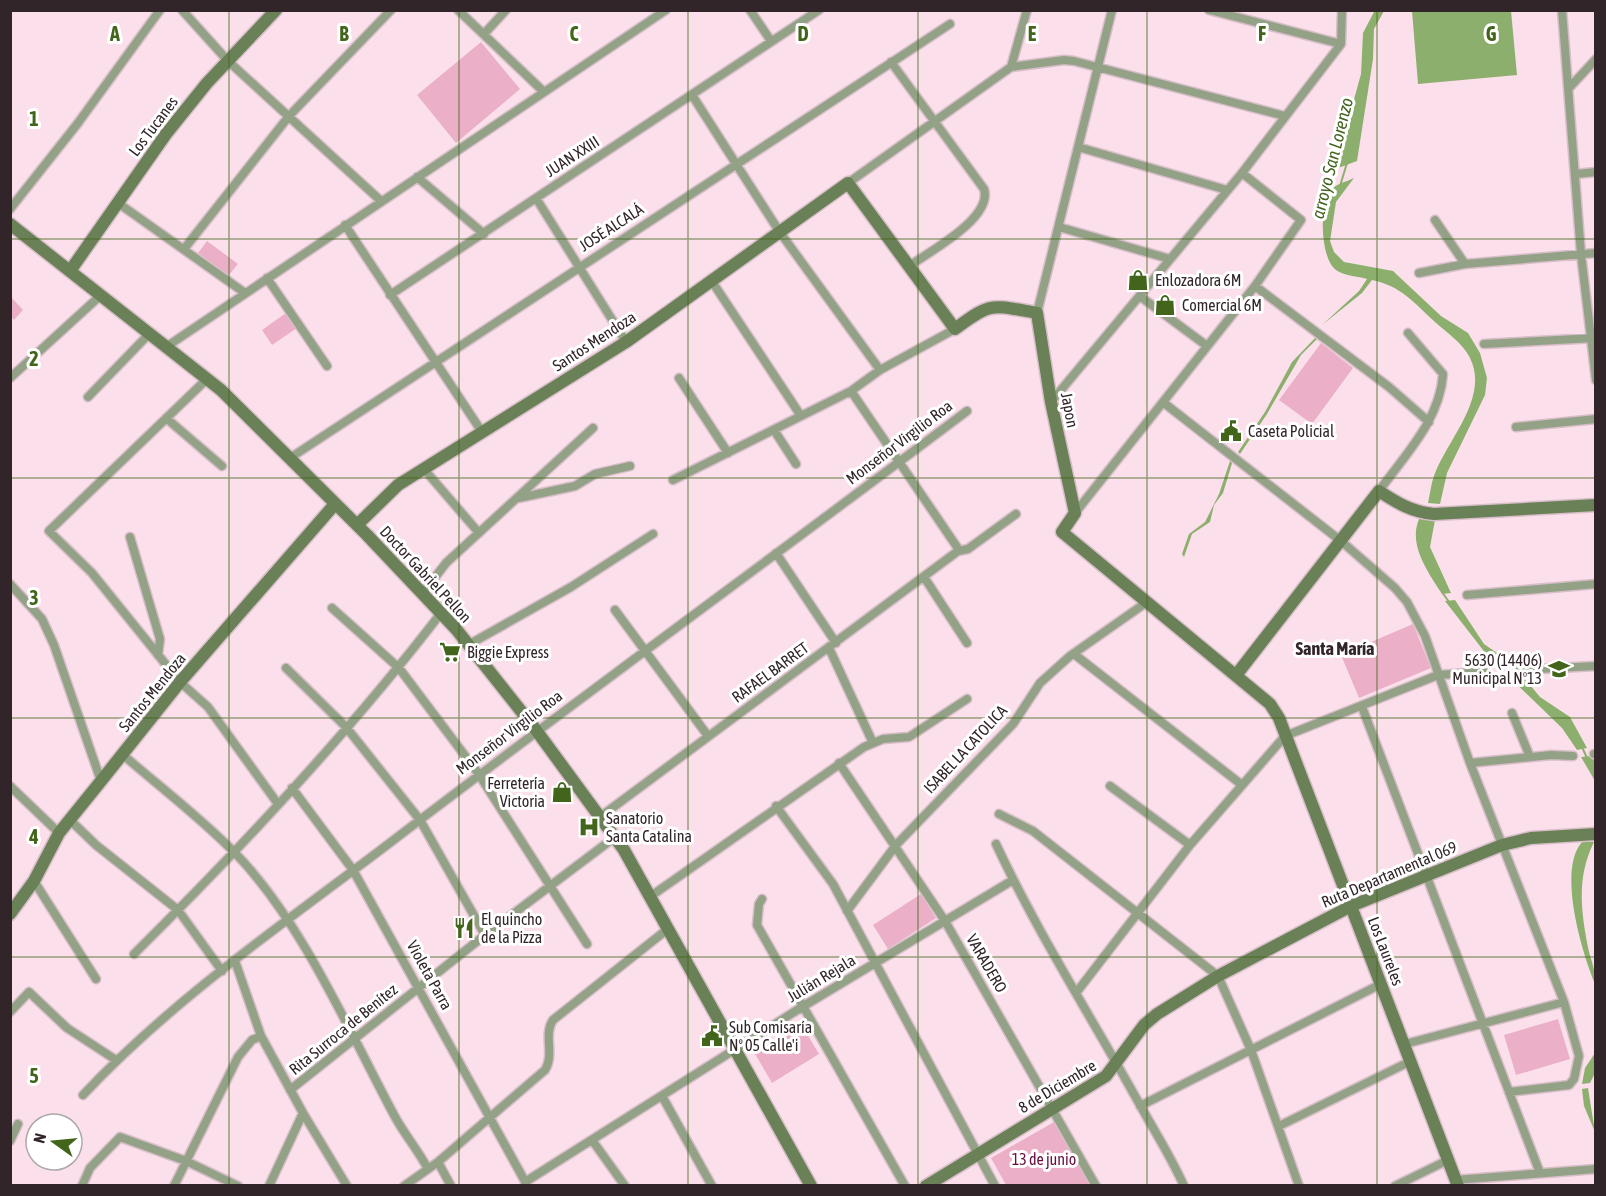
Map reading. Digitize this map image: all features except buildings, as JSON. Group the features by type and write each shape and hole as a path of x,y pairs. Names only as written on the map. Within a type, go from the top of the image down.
{"street":[{"path":"10,209 78,123 160,10"},
{"path":"182,10 228,61 381,201"},
{"name":"Los Tucanes","path":"70,271 166,135 228,61 276,10"},
{"path":"184,249 289,116 391,10"},
{"path":"458,10 544,92"},
{"path":"484,33 506,10"},
{"path":"166,347 666,10"},
{"path":"750,10 771,42"},
{"name":"JUAN XXIII","path":"390,295 819,10"},
{"path":"1011,67 1026,10"},
{"path":"674,480 851,391 880,370 955,329 981,309 994,305 1036,313 1112,10"},
{"path":"1209,10 1341,44"},
{"path":"1052,402 1242,173 1341,44 1342,10"},
{"path":"1562,10 1581,254 1594,339 1596,380"},
{"name":"JOSÉ ALCALÁ","path":"290,458 579,265 950,24"},
{"path":"1569,88 1596,59"},
{"path":"955,329 848,183 1011,67 1064,60 1285,116"},
{"path":"891,62 984,189 987,198 974,220 909,267"},
{"path":"692,95 779,231 880,370"},
{"path":"1078,147 1227,190"},
{"path":"1576,174 1596,172"},
{"path":"1075,513 1255,286 1301,220 1242,173"},
{"path":"417,177 484,234"},
{"name":"Santos Mendoza","path":"357,525 398,485 626,342 848,183"},
{"path":"536,198 626,342"},
{"path":"118,203 244,293"},
{"path":"1435,220 1465,264"},
{"name":"Doctor Gabriel Pellon","path":"10,224 207,379 357,525 423,593 468,645 536,730 615,837 651,896 811,1185"},
{"path":"345,225 482,432"},
{"path":"1059,227 1170,259"},
{"path":"1419,273 1465,264 1596,253"},
{"path":"267,278 327,366"},
{"path":"711,280 801,416"},
{"path":"1255,286 1389,387 1429,422"},
{"path":"10,378 101,295"},
{"path":"1141,297 1207,346"},
{"name":"Japon","path":"1036,313 1075,513"},
{"path":"1237,674 1341,541 1429,422 1438,398 1443,374 1408,333"},
{"path":"88,397 149,334"},
{"path":"1484,344 1594,339"},
{"path":"679,378 728,453"},
{"path":"207,379 50,531 92,573 180,682 208,706 279,804"},
{"path":"851,391 957,547 958,552"},
{"path":"1164,403 1341,541 1395,588 1407,602 1425,636 1470,763 1564,1002 1579,1056 1574,1079 1569,1085 1509,1092"},
{"name":"Monseñor Virgilio Roa","path":"83,1095 116,1060 222,971 478,773 967,411"},
{"path":"166,418 222,466"},
{"path":"1516,427 1596,419"},
{"path":"423,593 446,563 593,428"},
{"path":"774,430 796,464"},
{"path":"515,499 575,486 595,474 630,466"},
{"path":"423,468 479,533"},
{"path":"1379,491 1418,513 1596,505"},
{"name":"Santos Mendoza","path":"13,906 34,881 59,833 122,754 180,682 336,504"},
{"name":"Los Laureles","path":"1075,513 1062,532 1237,674 1270,704 1285,736 1412,1061 1457,1183"},
{"name":"RAFAEL BARRET","path":"600,817 958,552 968,549 1016,514"},
{"path":"468,645 571,587 653,534"},
{"path":"130,537 160,639 159,655"},
{"path":"776,553 833,645 873,743"},
{"path":"924,577 967,643"},
{"path":"10,584 42,619 54,645 101,781"},
{"path":"1467,595 1596,584"},
{"name":"ISABEL LA CATOLICA","path":"847,911 896,845 1013,724 1040,683 1074,654 1147,602"},
{"path":"332,608 399,668 478,773 587,944"},
{"path":"615,610 708,736"},
{"path":"134,954 235,854 399,668 441,613"},
{"path":"1074,654 1242,784"},
{"path":"1519,670 1596,666"},
{"path":"286,668 346,727 420,820 485,935"},
{"path":"1076,993 1190,845 1285,736 1438,675 1484,672"},
{"path":"651,896 838,763 883,739 909,737 967,699"},
{"path":"1362,707 1540,1173"},
{"path":"1512,713 1530,757"},
{"path":"122,754 235,854 287,921 355,1038 395,1118 428,1169"},
{"path":"1470,763 1530,757 1573,756"},
{"name":"VARADERO","path":"838,763 896,845 945,921 1096,1185"},
{"path":"10,786 59,833"},
{"path":"1110,786 1190,845"},
{"name":"Violeta Parra","path":"292,788 353,870 420,986 527,1184"},
{"path":"776,806 826,873 995,1185"},
{"path":"999,814 1033,831 1218,976 1251,1050 1299,1185"},
{"path":"70,820 96,845 178,910 222,971"},
{"name":"Ruta Departamental 069","path":"1218,976 1351,906 1502,844 1531,838 1589,834"},
{"name":"Rita Surroca de Benítez","path":"290,1090 485,935 615,837"},
{"path":"996,844 1013,880 1171,1157 1184,1185"},
{"name":"Julián Rejala","path":"527,1184 592,1140 802,1007 1013,880"},
{"path":"34,881 96,979"},
{"path":"762,899 759,904 757,925 905,1185"},
{"path":"404,1185 438,1162 545,1070 550,1053 548,1027 553,1020 669,928"},
{"path":"235,961 261,1036 303,1113 347,1185"},
{"name":"8 de Diciembre","path":"926,1185 1106,1076 1118,1063 1144,1025 1218,976"},
{"path":"1140,1106 1381,984"},
{"path":"10,1012 29,992 68,1028 116,1060"},
{"path":"1405,1044 1564,1002"},
{"path":"174,1185 238,1057 252,1040 261,1036"},
{"path":"1279,1126 1412,1061"},
{"path":"662,1096 707,1183"},
{"path":"269,1185 303,1113"},
{"path":"10,1141 18,1124"},
{"path":"82,1185 90,1168 120,1137 186,1161 238,1185"},
{"path":"592,1140 625,1185"},
{"path":"1395,1185 1448,1160"},
{"path":"438,1162 451,1185"},
{"path":"1457,1183 1594,1169"}],"green space":[{"path":"481,42 520,89 456,143 417,95"},
{"path":"207,241 238,264 228,276 198,253"},
{"path":"11,297 23,310 14,320 11,317"},
{"path":"286,313 297,328 272,345 262,330"},
{"path":"1321,343 1353,368 1312,424 1279,400"},
{"path":"1413,624 1431,668 1359,698 1341,655"},
{"path":"921,894 936,918 888,949 873,925"},
{"path":"1558,1019 1570,1059 1516,1075 1504,1035"},
{"path":"801,1024 819,1054 772,1083 754,1052"},
{"name":"13 de junio","path":"1054,1122 1090,1185 1006,1185 991,1158"}],"shaded area":[{"path":"1375,10 1384,11 1374,29 1373,59 1357,161 1338,168 1361,74 1363,33"},
{"path":"1412,11 1511,11 1517,75 1418,84"},
{"path":"1354,178 1336,202 1330,241 1334,252 1344,262 1393,271 1441,316 1468,333 1480,353 1487,378 1485,395 1447,473 1440,504 1428,503 1433,479 1471,404 1474,388 1475,373 1467,352 1406,296 1391,286 1372,280 1362,293 1322,325 1359,291 1367,279 1336,270 1331,264 1324,242 1323,216 1328,195 1335,186"},
{"path":"1317,336 1319,337 1301,355 1267,414 1240,454 1238,452 1265,412 1292,362"},
{"path":"1231,458 1233,460 1223,493 1214,505 1210,522 1192,534 1184,557 1182,554 1189,534 1205,522 1219,494"},
{"path":"1419,519 1435,520 1430,547 1451,593 1442,594 1421,558 1416,539"},
{"path":"1455,600 1484,644 1513,664 1492,666 1490,659 1445,601"},
{"path":"1520,673 1540,697 1570,717 1587,748 1577,750 1562,728 1506,674"},
{"path":"1592,756 1595,763 1595,781 1581,757"},
{"path":"1582,842 1594,842 1584,869 1582,910 1595,984 1579,933 1572,891 1575,855"},
{"path":"1595,1053 1595,1073 1590,1083 1582,1084 1585,1068"},
{"path":"1588,1088 1595,1132 1584,1106 1582,1089"}],"waterway":[{"name":"arroyo San Lorenzo","path":"1340,186 1347,163"},
{"name":"arroyo San Lorenzo","path":"1442,592 1449,602"},
{"name":"arroyo San Lorenzo","path":"1505,664 1515,675"},
{"name":"arroyo San Lorenzo","path":"1582,747 1587,758"}],"place":[{"name":"Enlozadora 6M","path":"1138,280"},
{"name":"Comercial 6M","path":"1165,305"},
{"name":"Caseta Policial","path":"1231,431"},
{"name":"Biggie Express","path":"450,652"},
{"name":"5630 (14406) Municipal Nº13","path":"1559,669"},
{"name":"Ferretería Victoria","path":"562,792"},
{"name":"Sanatorio Santa Catalina","path":"589,827"},
{"name":"El quincho de la Pizza","path":"464,928"},
{"name":"Sub Comisaría N° 05 Calle'i","path":"712,1036"}],"district":[{"name":"Santa María","path":"1335,648"}]}
